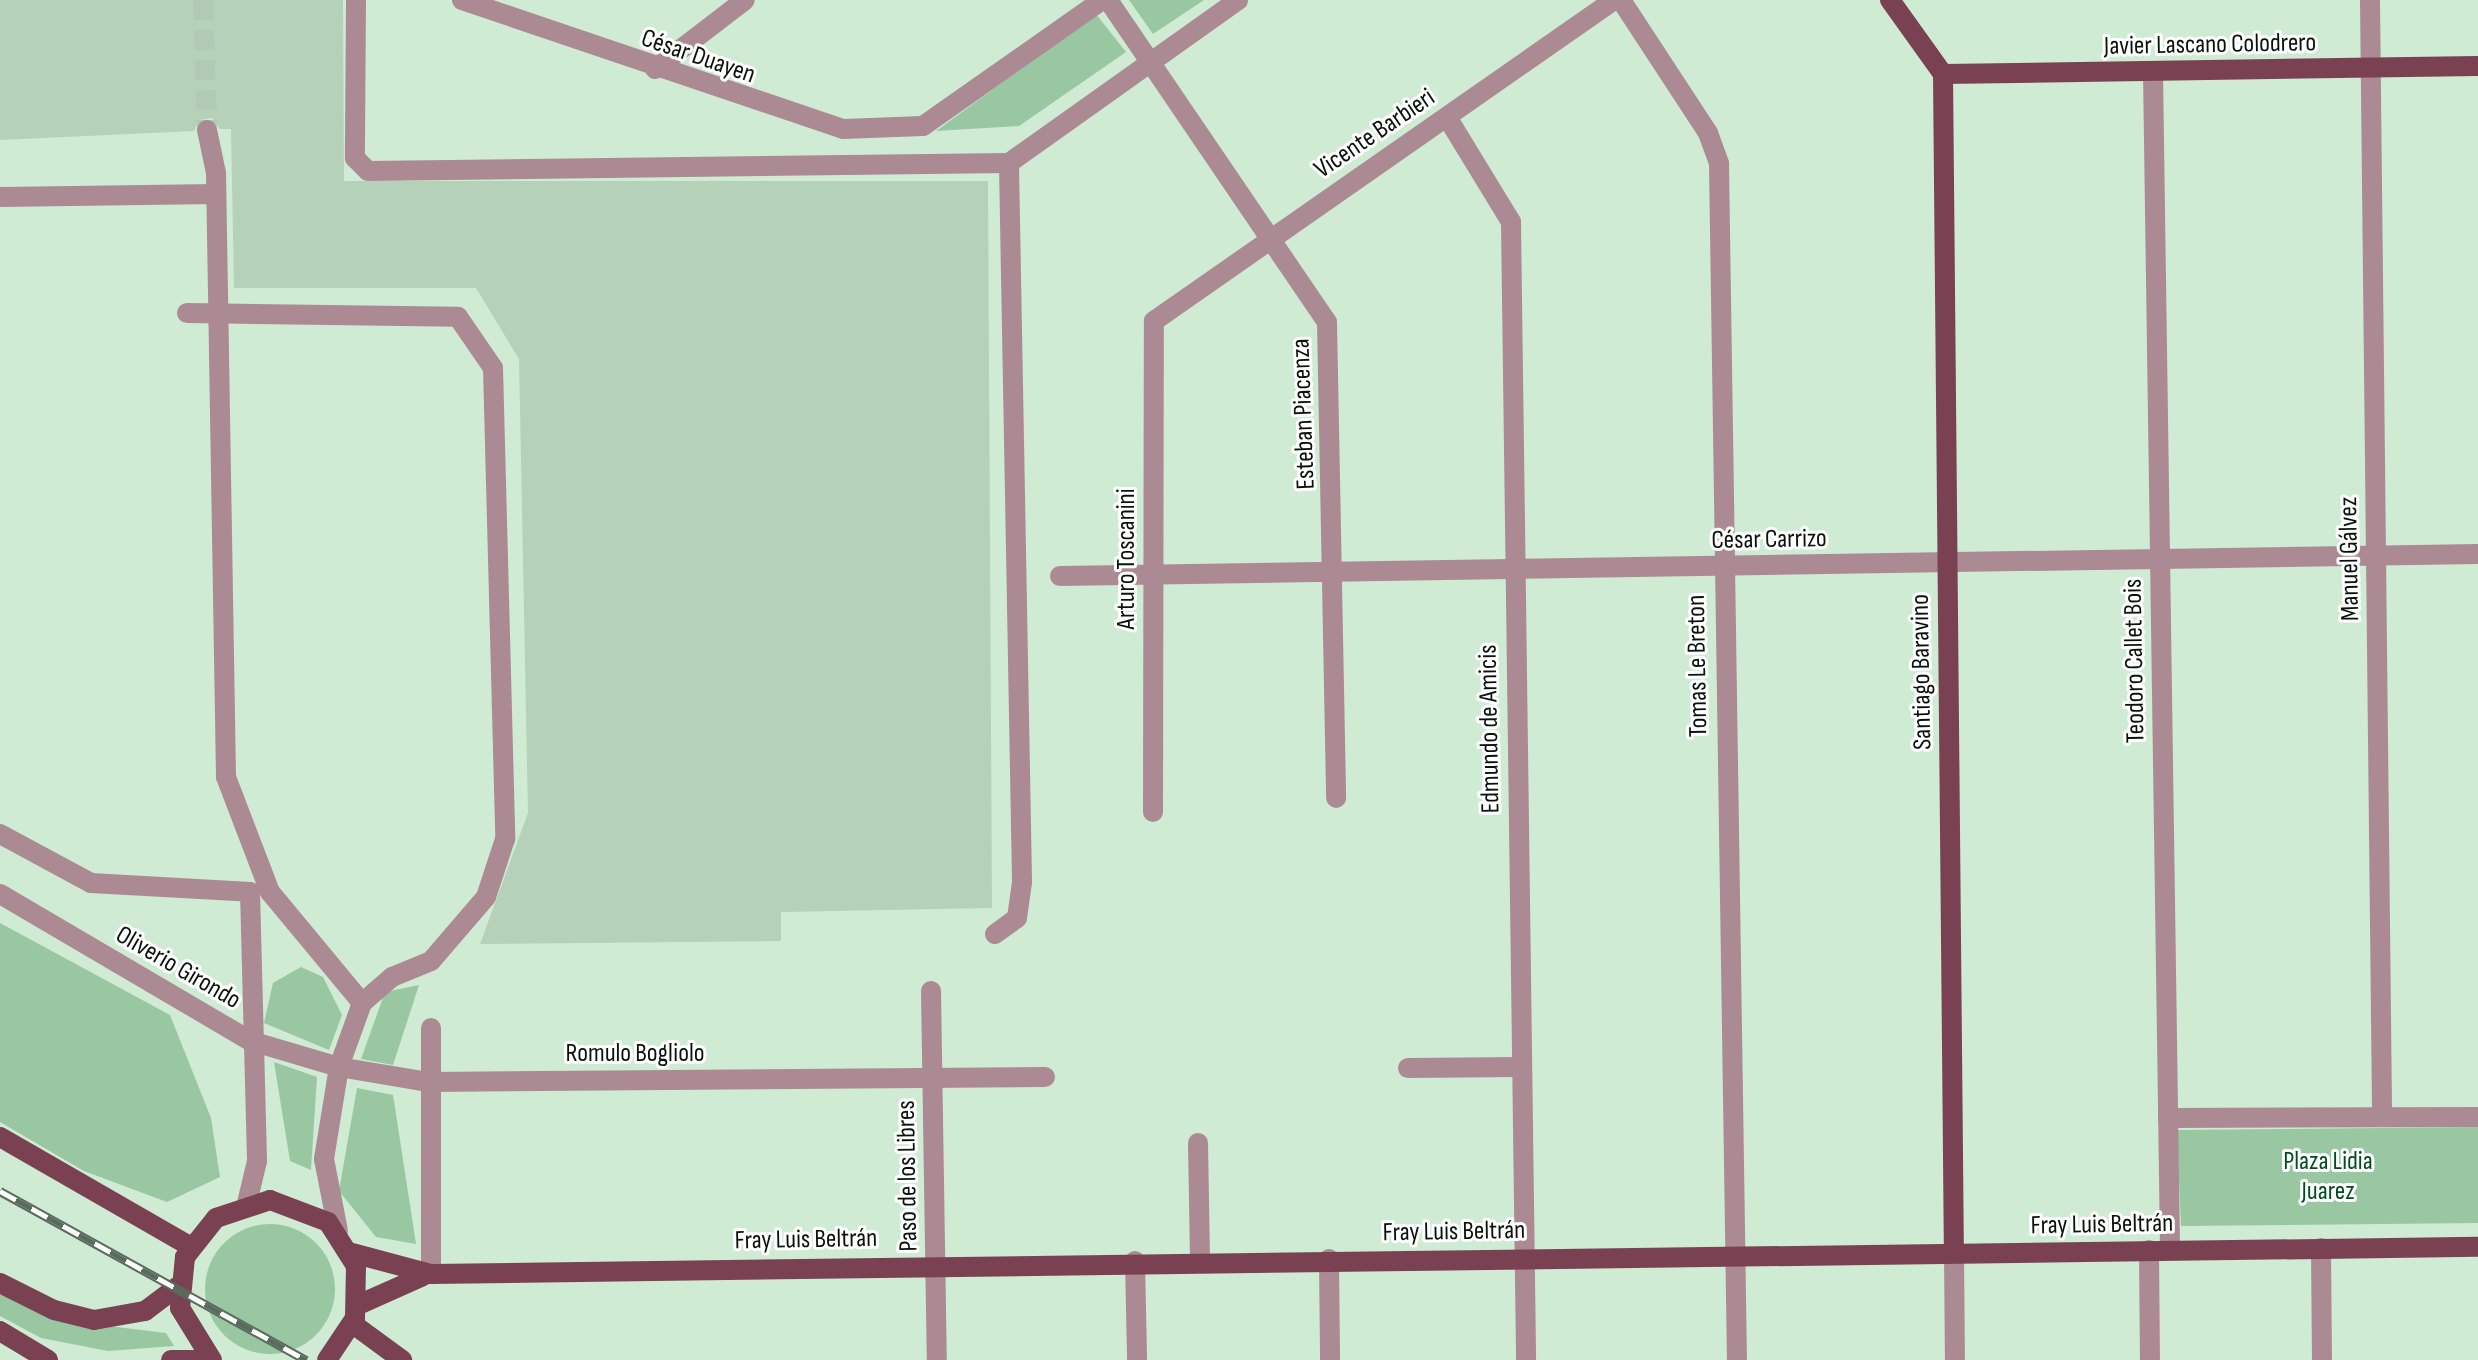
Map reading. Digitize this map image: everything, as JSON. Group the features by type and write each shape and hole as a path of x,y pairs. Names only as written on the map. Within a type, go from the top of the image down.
{"main road":[{"path":"1890,0 1943,74"},
{"name":"Javier Lascano Colodrero","path":"1943,74 2478,66"},
{"name":"Santiago Baravino","path":"1943,74 1954,1253"},
{"path":"0,1137 191,1247"},
{"path":"0,1283 40,1303 84,1319 116,1318 152,1308 177,1287 191,1247 216,1218 247,1203 295,1204 338,1231 352,1253 356,1314 402,1360"},
{"name":"Fray Luis Beltrán","path":"431,1274 935,1263 2478,1247"},
{"path":"352,1253 431,1274"},
{"path":"0,1273 40,1303"},
{"path":"327,1360 356,1314 431,1274"},
{"path":"177,1287 189,1332 212,1360"},
{"path":"0,1331 44,1358 65,1360"},
{"path":"171,1360 202,1360"}],"street":[{"path":"356,0 355,158 368,171 1009,163 1238,0"},
{"path":"655,69 745,0"},
{"name":"César Duayen","path":"468,1 655,69 843,129 923,126 1102,0"},
{"name":"Esteban Piacenza","path":"1108,0 1321,309 1331,339 1336,798"},
{"name":"Vicente Barbieri","path":"1165,311 1269,236 1614,0"},
{"name":"Tomas Le Breton","path":"1621,0 1708,133 1719,164 1722,567 1737,1360"},
{"name":"Manuel Gálvez","path":"2370,0 2382,1117"},
{"name":"Teodoro Callet Bois","path":"2153,72 2170,1250"},
{"name":"Edmundo de Amicis","path":"1447,117 1510,211 1526,1360"},
{"path":"207,130 216,194 226,777 270,892 362,1003"},
{"path":"995,934 1017,918 1022,881 1009,163"},
{"path":"0,197 216,194"},
{"name":"Arturo Toscanini","path":"1153,812 1150,331 1165,311"},
{"path":"187,313 458,317 493,368 505,839 486,897 431,961 392,977 362,1003 339,1067 323,1174 338,1231"},
{"name":"César Carrizo","path":"1060,576 2478,554"},
{"path":"0,834 91,883 250,892 251,1041 257,1161 247,1203"},
{"name":"Oliverio Girondo","path":"0,894 251,1041 339,1067"},
{"name":"Paso de los Libres","path":"931,991 937,1360"},
{"path":"431,1028 431,1274"},
{"name":"Romulo Bogliolo","path":"339,1067 429,1082 1045,1077"},
{"path":"1408,1068 1521,1067"},
{"path":"2168,1118 2478,1117"},
{"path":"1198,1143 1200,1260"},
{"path":"2321,1248 2322,1360"},
{"path":"2149,1250 2150,1360"},
{"name":"Santiago Baravino","path":"1954,1253 1955,1360"},
{"path":"1329,1259 1330,1360"},
{"path":"1135,1261 1137,1360"}],"green space":[{"path":"1129,0 1204,0 1153,34"},
{"path":"1096,14 1126,52 1019,126 936,131"},
{"path":"0,923 170,1015 211,1118 220,1177 167,1202 84,1171 0,1122"},
{"path":"301,967 323,977 342,1015 329,1050 264,1023 273,983"},
{"path":"419,985 393,1065 361,1059 385,992"},
{"path":"274,1062 317,1077 311,1170 290,1161"},
{"path":"357,1088 393,1095 416,1244 376,1237 339,1191"},
{"name":"Plaza Lidia Juarez","path":"2478,1127 2478,1223 2181,1226 2177,1130"},
{"path":"270,1224 295,1229 316,1243 330,1264 335,1289 330,1314 316,1335 295,1349 270,1354 245,1349 224,1335 210,1314 205,1289 210,1264 224,1243 245,1229"},
{"path":"0,1293 51,1319 166,1333 174,1346 108,1351 41,1338 0,1316"}],"building":[{"path":"0,0 343,0 344,181 988,181 992,908 781,912 781,941 480,944 528,813 519,359 476,288 234,288 231,129 220,129 212,118 199,120 194,131 0,140"}],"tunnel":[{"path":"203,0 207,130"}],"railway":[{"path":"0,1191 306,1360"}]}
